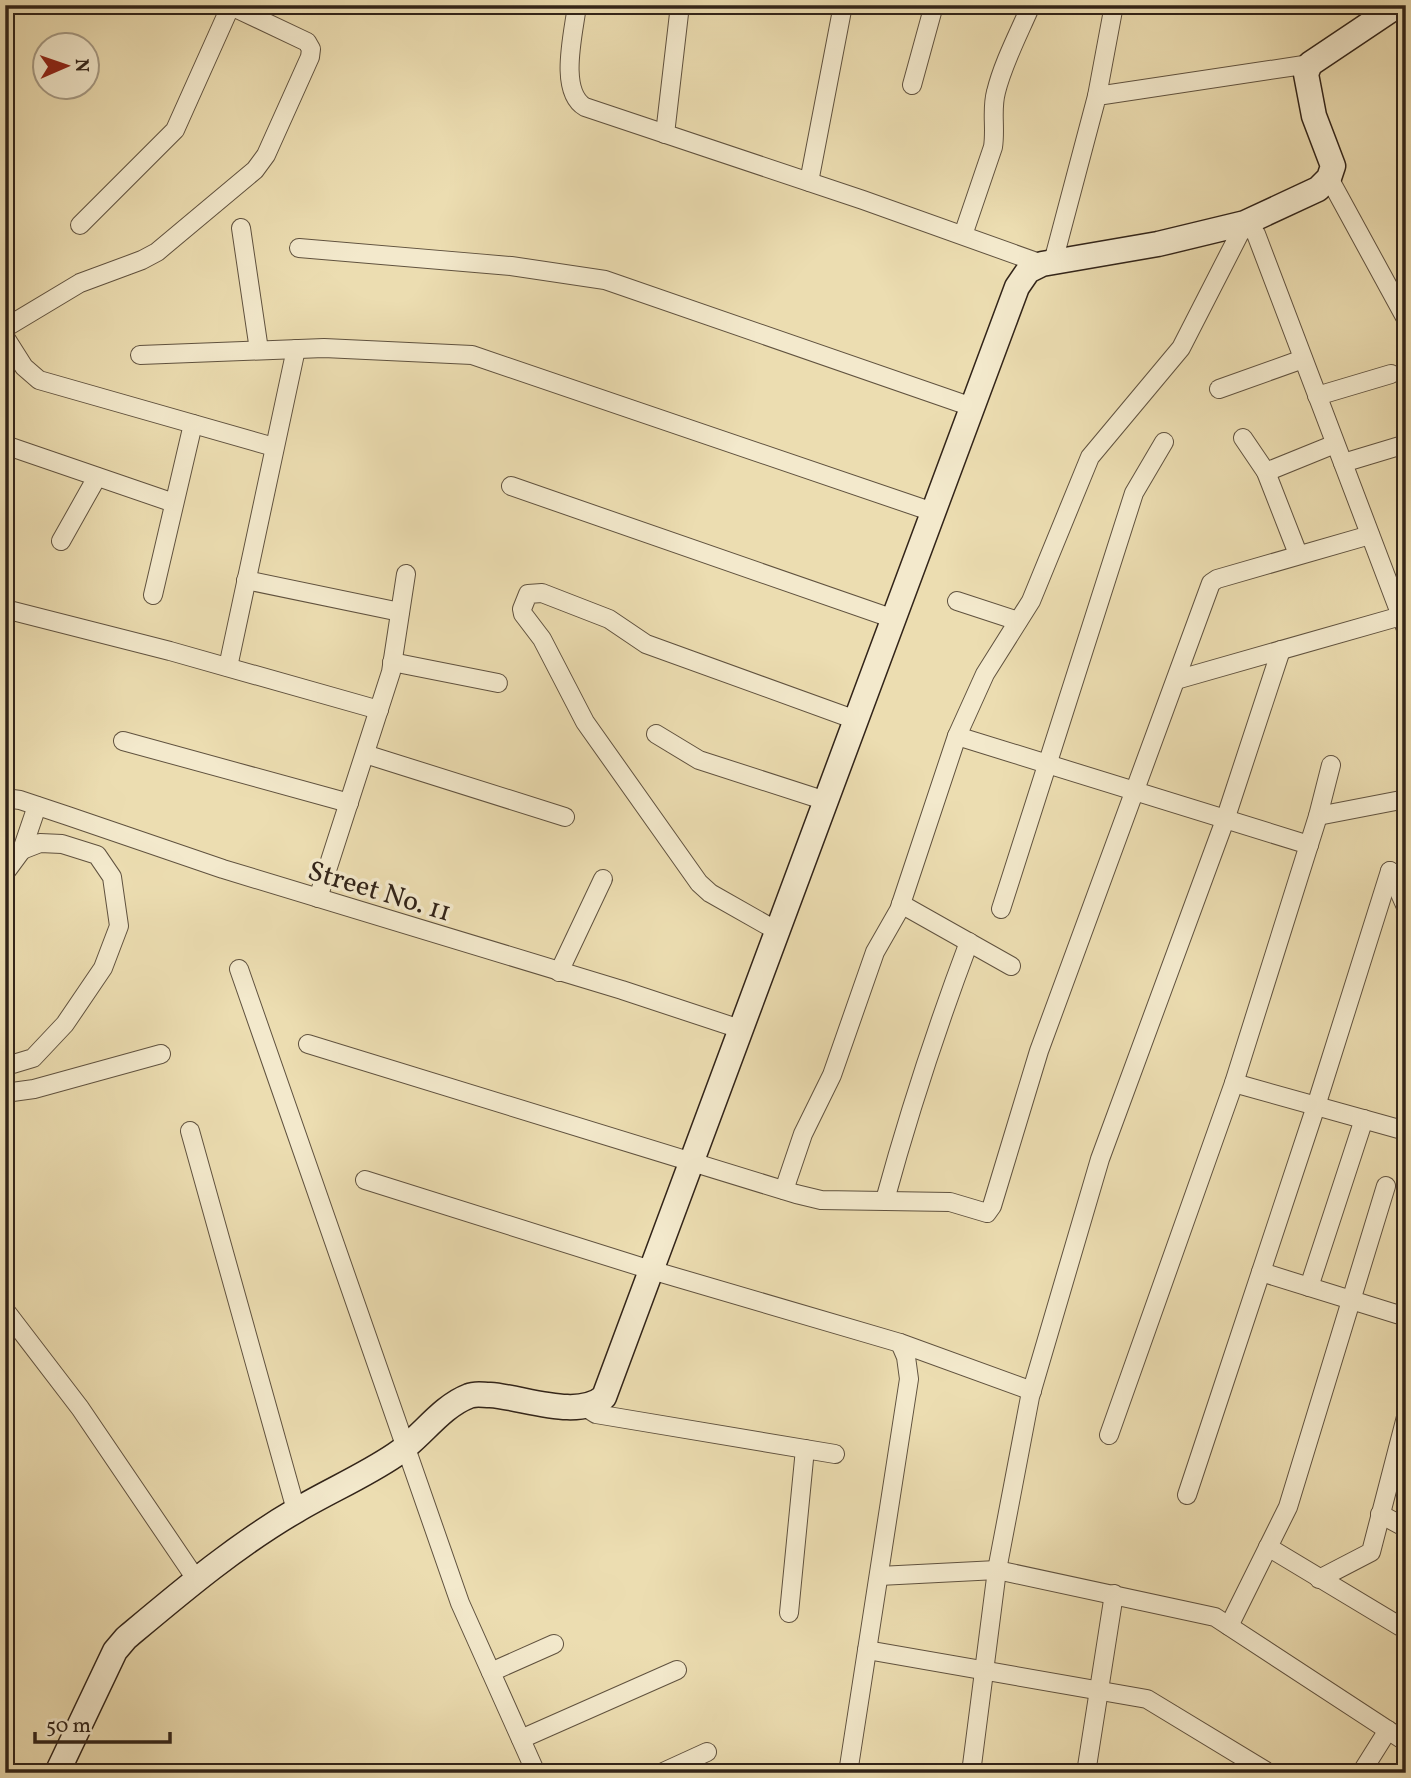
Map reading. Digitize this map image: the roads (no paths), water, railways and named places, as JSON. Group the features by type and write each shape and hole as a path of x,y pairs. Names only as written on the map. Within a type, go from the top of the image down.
{"street":[{"path":"577,5 570,81 577,102 1047,263"},
{"path":"665,134 680,5"},
{"path":"809,182 843,5"},
{"path":"912,85 934,5"},
{"path":"963,235 993,147 993,104 996,89 1031,5"},
{"path":"1047,263 1097,96 1114,5"},
{"path":"5,328 80,283 157,252 255,170 310,57 311,49 307,42 231,6 175,130 80,225"},
{"path":"1097,96 1310,64 1385,9"},
{"path":"57,1773 115,1651 126,1638 215,1563 296,1510 387,1461 407,1447 454,1402 473,1394 585,1407 596,1404 604,1397 1017,287 1028,271 1047,263 1158,244 1245,223 1318,189 1329,178 1333,166 1314,116 1306,74 1310,64"},
{"path":"1329,178 1406,319"},
{"path":"1176,680 1282,650 1403,623 1256,234 1245,223"},
{"path":"784,1190 803,1134 832,1075 875,953 901,904 957,736 985,674 1031,601 1090,457 1181,348 1245,223"},
{"path":"242,228 259,351"},
{"path":"299,248 511,266 605,280 972,407"},
{"path":"5,337 24,368 39,380 274,447"},
{"path":"140,355 324,348 472,355 933,512"},
{"path":"228,667 296,349"},
{"path":"1219,390 1303,359"},
{"path":"1317,396 1391,374"},
{"path":"153,595 192,424"},
{"path":"1243,438 1266,472 1298,554"},
{"path":"1001,909 1134,493 1164,442"},
{"path":"1266,472 1335,444"},
{"path":"1343,463 1406,444"},
{"path":"5,445 174,503"},
{"path":"61,541 97,477"},
{"path":"511,486 894,619"},
{"path":"308,1044 821,1200 950,1202 987,1213 1039,1051 1211,583 1370,534"},
{"path":"318,898 379,710 392,662 406,574"},
{"path":"246,580 400,611"},
{"path":"777,931 710,893 699,883 584,722 541,639 525,619 522,608 528,593 542,593 610,619 646,644 856,720"},
{"path":"957,601 1018,621"},
{"path":"5,609 228,667 379,710"},
{"path":"971,1773 997,1570 1032,1391 1100,1159 1225,820 1282,650"},
{"path":"392,662 498,683"},
{"path":"656,734 699,760 826,801"},
{"path":"957,736 1309,845"},
{"path":"123,741 349,803"},
{"path":"365,754 565,817"},
{"path":"1109,1435 1234,1083 1318,816 1331,765"},
{"name":"Street No. 11","path":"5,798 37,806 223,869 740,1029"},
{"path":"1318,816 1406,799"},
{"path":"5,873 22,850 37,806"},
{"path":"8,1068 33,1058 65,1024 103,968 119,926 111,877 97,855 62,844 40,843 22,850"},
{"path":"1187,1495 1316,1106 1390,871 1406,907"},
{"path":"559,972 603,879"},
{"path":"901,904 1011,966"},
{"path":"885,1200 914,1100 969,942"},
{"path":"239,969 460,1603 536,1773"},
{"path":"5,1093 34,1089 161,1054"},
{"path":"1234,1083 1406,1131"},
{"path":"1309,1287 1364,1119"},
{"path":"190,1131 296,1510"},
{"path":"365,1180 651,1270 900,1343 1032,1391"},
{"path":"1229,1626 1288,1507 1386,1186"},
{"path":"1261,1272 1406,1317"},
{"path":"5,1310 80,1408 196,1579"},
{"path":"848,1773 909,1379 906,1357 900,1343"},
{"path":"585,1407 596,1414 835,1454"},
{"path":"1319,1579 1371,1552 1406,1417"},
{"path":"789,1613 804,1449"},
{"path":"1380,1514 1406,1528"},
{"path":"1268,1547 1406,1630"},
{"path":"878,1576 997,1570 1215,1617 1406,1742"},
{"path":"1086,1773 1114,1594"},
{"path":"491,1672 554,1644"},
{"path":"867,1650 1147,1699 1269,1773"},
{"path":"521,1739 677,1670"},
{"path":"1361,1773 1388,1731"},
{"path":"661,1773 707,1752"}]}
